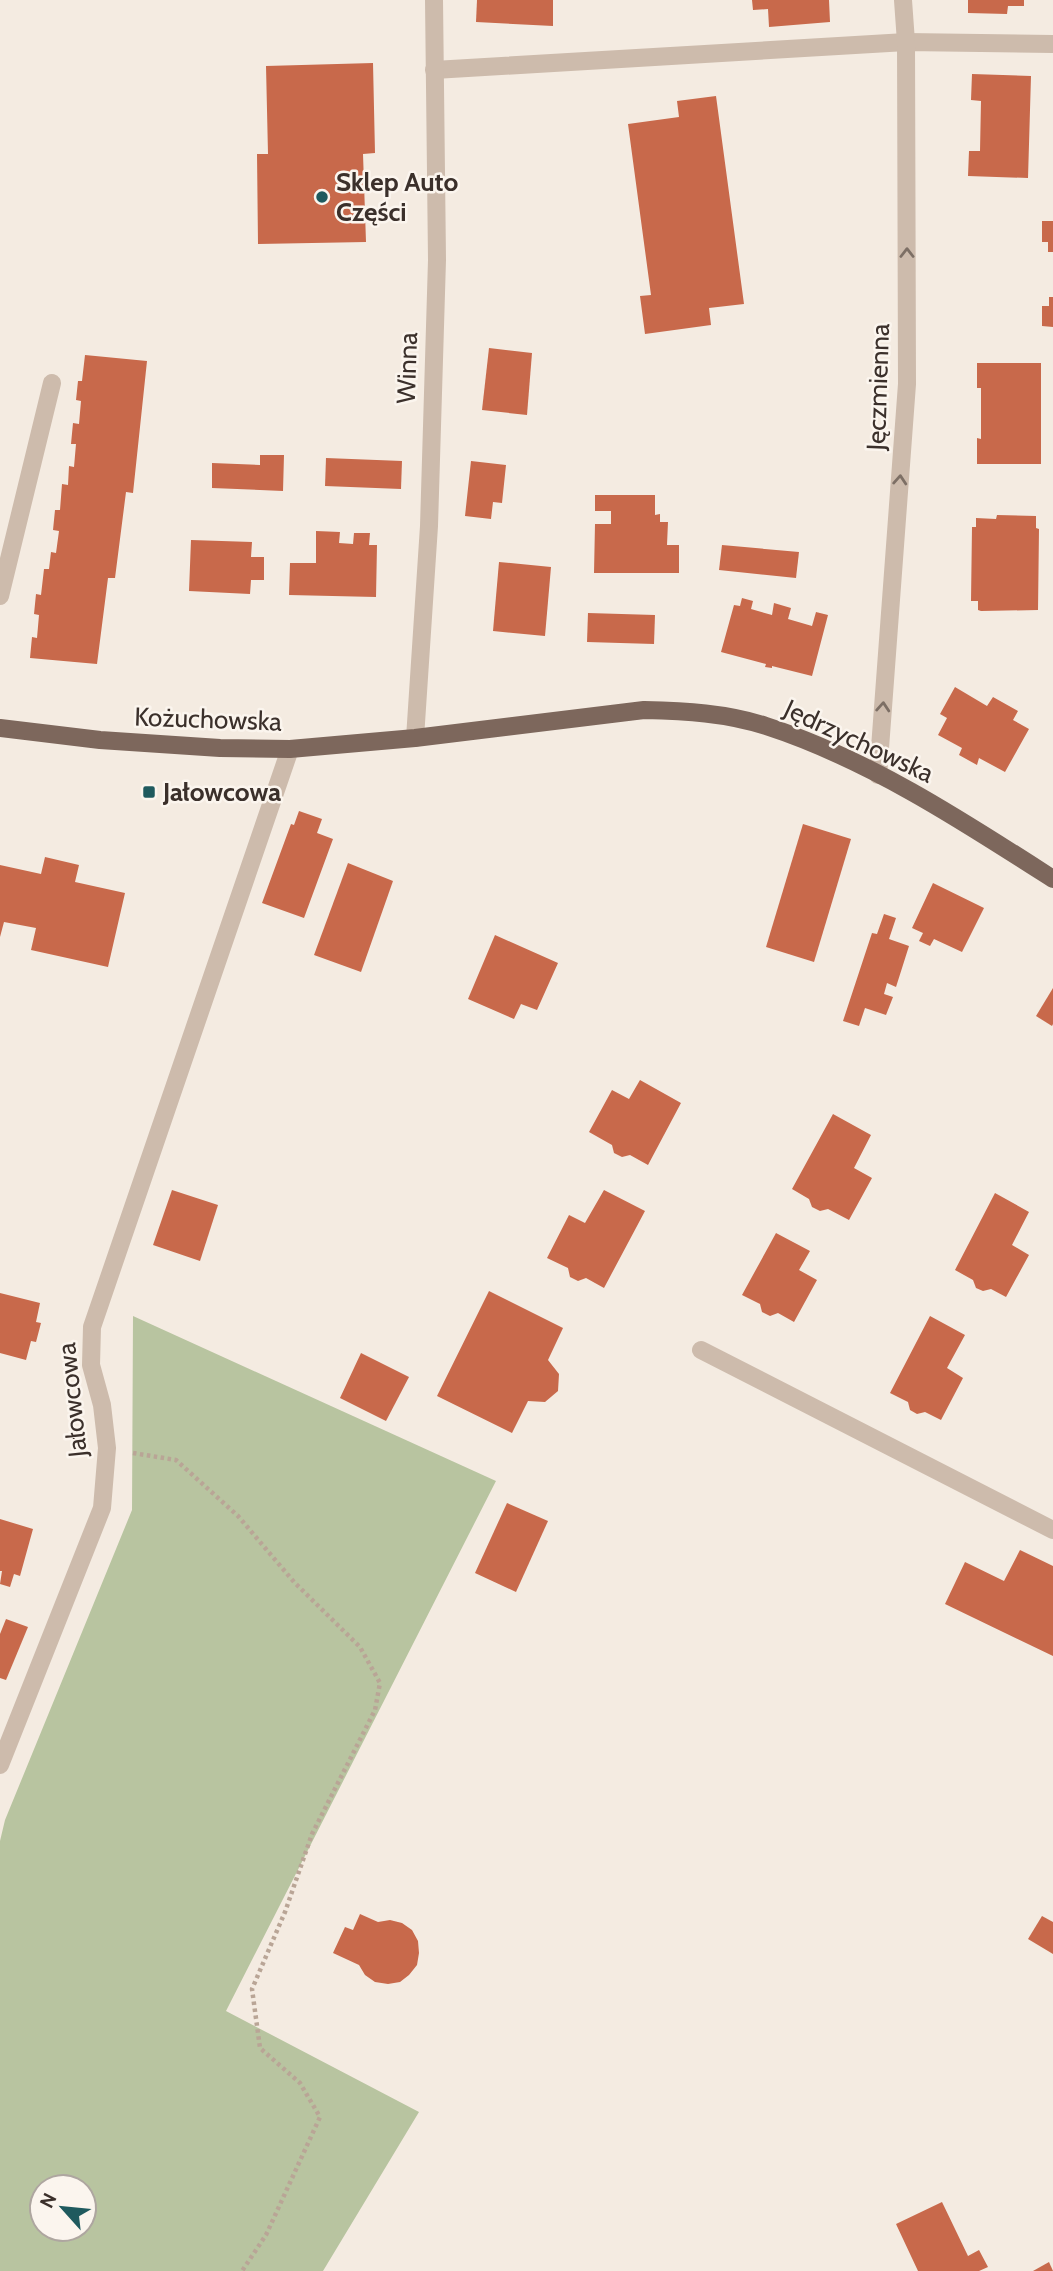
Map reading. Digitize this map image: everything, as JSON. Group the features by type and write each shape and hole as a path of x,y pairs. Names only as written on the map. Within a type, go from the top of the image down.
{"main road":[{"name":"Jędrzychowska","path":"415,738 644,710 681,710 765,725 811,743 878,775 974,829 1053,879"},
{"name":"Kożuchowska","path":"0,728 126,742 220,748 290,749 415,738"}],"street":[{"name":"Winna","path":"415,738 429,526 437,260 434,0"},
{"name":"Jęczmienna","path":"878,775 907,384 906,42 903,0"},
{"path":"434,70 906,42 1053,44"},
{"path":"0,596 52,383"},
{"name":"Jałowcowa","path":"0,1765 102,1508 106,1444 102,1405 90,1364 92,1327 290,749"},
{"path":"701,1350 1053,1530"}],"path":[{"path":"106,1444 134,1454 176,1460 191,1473 238,1516 294,1582 360,1647 380,1683 375,1710 313,1833 285,1912 252,1989 260,2048 300,2083 320,2117 266,2235 242,2271"}],"green space":[{"path":"133,1316 496,1481 226,2011 419,2112 323,2271 0,2271 0,1841 5,1820 132,1510"}],"building":[{"path":"477,0 553,0 553,26 476,22"},
{"path":"752,0 829,0 830,22 769,27 768,9 753,10"},
{"path":"968,0 1024,0 1024,6 1008,6 1007,14 968,13"},
{"path":"373,63 375,153 363,154 366,242 258,244 257,154 268,154 266,66"},
{"path":"972,74 1031,76 1028,178 968,176 969,151 980,151 981,101 971,100"},
{"path":"716,96 744,304 709,308 711,325 645,334 640,296 651,295 628,124 679,117 677,101"},
{"path":"1042,221 1053,221 1053,252 1048,252 1048,242 1042,242"},
{"path":"1049,297 1053,297 1053,327 1042,326 1042,306 1049,306"},
{"path":"489,348 532,353 527,415 482,410"},
{"path":"85,355 147,361 133,493 126,492 115,578 108,578 97,664 30,658 32,637 37,638 39,615 34,614 36,594 41,595 44,569 49,569 51,552 56,553 59,531 53,530 55,510 60,510 62,484 68,485 69,466 74,467 76,444 71,444 73,423 79,424 81,401 76,400 78,381 82,381"},
{"path":"977,363 1041,363 1041,464 977,464 977,438 981,439 981,388 977,388"},
{"path":"260,455 284,455 283,491 212,488 212,463 260,465"},
{"path":"326,458 402,461 401,489 325,486"},
{"path":"471,461 506,465 502,503 493,502 491,519 465,516"},
{"path":"595,495 655,495 655,515 660,514 660,522 668,522 667,545 679,545 679,573 594,573 595,524 611,524 611,511 595,511"},
{"path":"997,515 1036,516 1036,528 1039,529 1038,610 981,611 978,610 978,601 971,601 972,527 976,527 976,518 996,519"},
{"path":"316,531 340,532 339,543 353,544 354,533 370,533 369,545 377,545 376,597 289,595 290,563 316,563"},
{"path":"191,540 252,542 251,557 264,557 264,580 251,580 250,594 189,591"},
{"path":"722,545 799,552 796,578 719,570"},
{"path":"499,562 551,567 545,636 493,631"},
{"path":"742,598 753,601 751,609 772,615 774,603 791,608 788,619 812,626 816,612 828,615 812,676 772,666 765,667 766,664 721,652 734,605 740,606"},
{"path":"588,613 655,615 654,644 587,642"},
{"path":"955,687 987,706 993,697 1018,711 1013,720 1029,729 1005,772 979,758 977,765 959,755 962,748 938,735 947,718 940,714"},
{"path":"299,811 322,819 317,833 333,839 304,918 262,903 291,824 294,825"},
{"path":"803,824 851,839 814,962 766,947"},
{"path":"45,857 79,865 75,882 125,893 108,967 31,950 36,928 4,922 0,937 0,865 41,874"},
{"path":"348,863 393,881 361,972 314,955"},
{"path":"933,883 984,908 962,952 934,939 930,946 919,941 923,933 912,928"},
{"path":"884,914 896,918 889,939 909,946 896,987 887,983 884,994 893,997 886,1015 865,1008 859,1026 843,1021 872,933 877,934"},
{"path":"495,935 558,963 537,1010 521,1004 514,1019 468,999"},
{"path":"1053,988 1053,1024 1052,1026 1036,1016"},
{"path":"640,1080 681,1103 648,1165 630,1155 622,1157 614,1153 612,1145 589,1132 612,1090 629,1099"},
{"path":"833,1114 871,1135 854,1168 872,1178 849,1220 828,1209 820,1211 812,1207 809,1199 792,1189"},
{"path":"172,1190 218,1205 200,1261 153,1245"},
{"path":"604,1190 645,1211 604,1288 586,1278 578,1281 570,1277 568,1268 547,1258 569,1215 585,1223"},
{"path":"995,1193 1029,1212 1012,1245 1029,1255 1006,1297 991,1289 983,1291 976,1288 973,1280 955,1270"},
{"path":"776,1233 810,1251 799,1270 817,1280 794,1322 778,1313 770,1316 762,1312 760,1304 742,1295"},
{"path":"489,1291 563,1328 548,1360 559,1374 558,1391 545,1402 528,1401 512,1433 437,1396"},
{"path":"0,1293 40,1303 36,1322 41,1323 36,1342 31,1341 26,1360 0,1353"},
{"path":"930,1316 965,1335 947,1368 963,1378 941,1420 925,1412 917,1414 910,1410 908,1402 890,1393"},
{"path":"361,1353 409,1377 386,1421 340,1398"},
{"path":"507,1503 548,1521 516,1592 475,1573"},
{"path":"0,1519 33,1529 20,1576 14,1574 10,1587 0,1584"},
{"path":"1020,1550 1053,1566 1053,1656 945,1604 965,1562 1004,1581"},
{"path":"6,1619 28,1627 6,1680 0,1678 0,1634"},
{"path":"360,1914 378,1922 390,1920 402,1923 412,1930 418,1941 417,1965 400,1982 375,1982 365,1975 359,1965 333,1953 345,1927 353,1930"},
{"path":"1042,1916 1053,1922 1053,1954 1028,1939"},
{"path":"942,2202 968,2256 979,2250 988,2267 979,2271 918,2271 896,2224"},
{"path":"1049,2262 1053,2271 1033,2271"}],"place":[{"name":"Sklep Auto Części","path":"322,197"},
{"name":"Jałowcowa","path":"149,792"}]}
